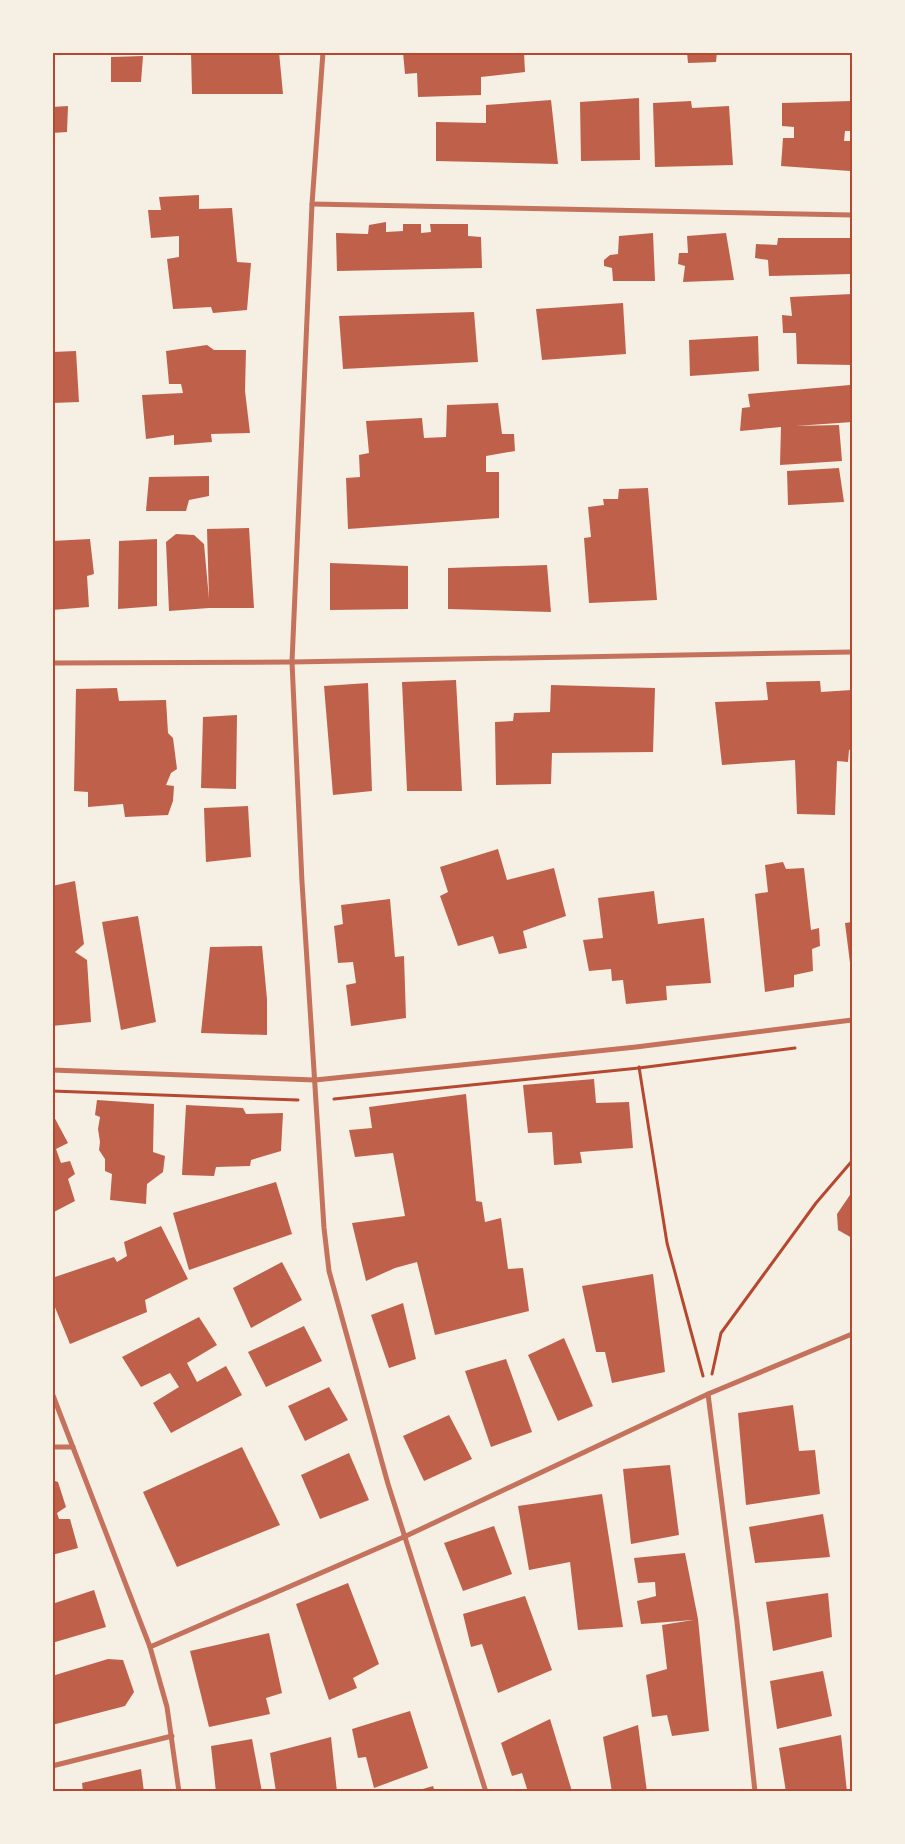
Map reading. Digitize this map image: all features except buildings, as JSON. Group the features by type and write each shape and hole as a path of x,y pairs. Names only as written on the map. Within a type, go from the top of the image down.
{"street":[{"path":"323,52 312,204 292,662 324,1228 329,1271 386,1475 486,1792"},
{"path":"312,204 852,215"},
{"path":"52,663 292,662 852,652"},
{"path":"52,1070 315,1080 636,1048 852,1020"},
{"path":"150,1647 406,1536 708,1394 852,1334"},
{"path":"52,1393 150,1647 167,1707 179,1792"},
{"path":"708,1394 737,1622 755,1792"},
{"path":"52,1447 73,1447"},
{"path":"52,1766 172,1736"}],"path":[{"path":"636,1048 649,1140 667,1243 708,1394"},
{"path":"708,1394 721,1334 816,1203 852,1161"}]}
